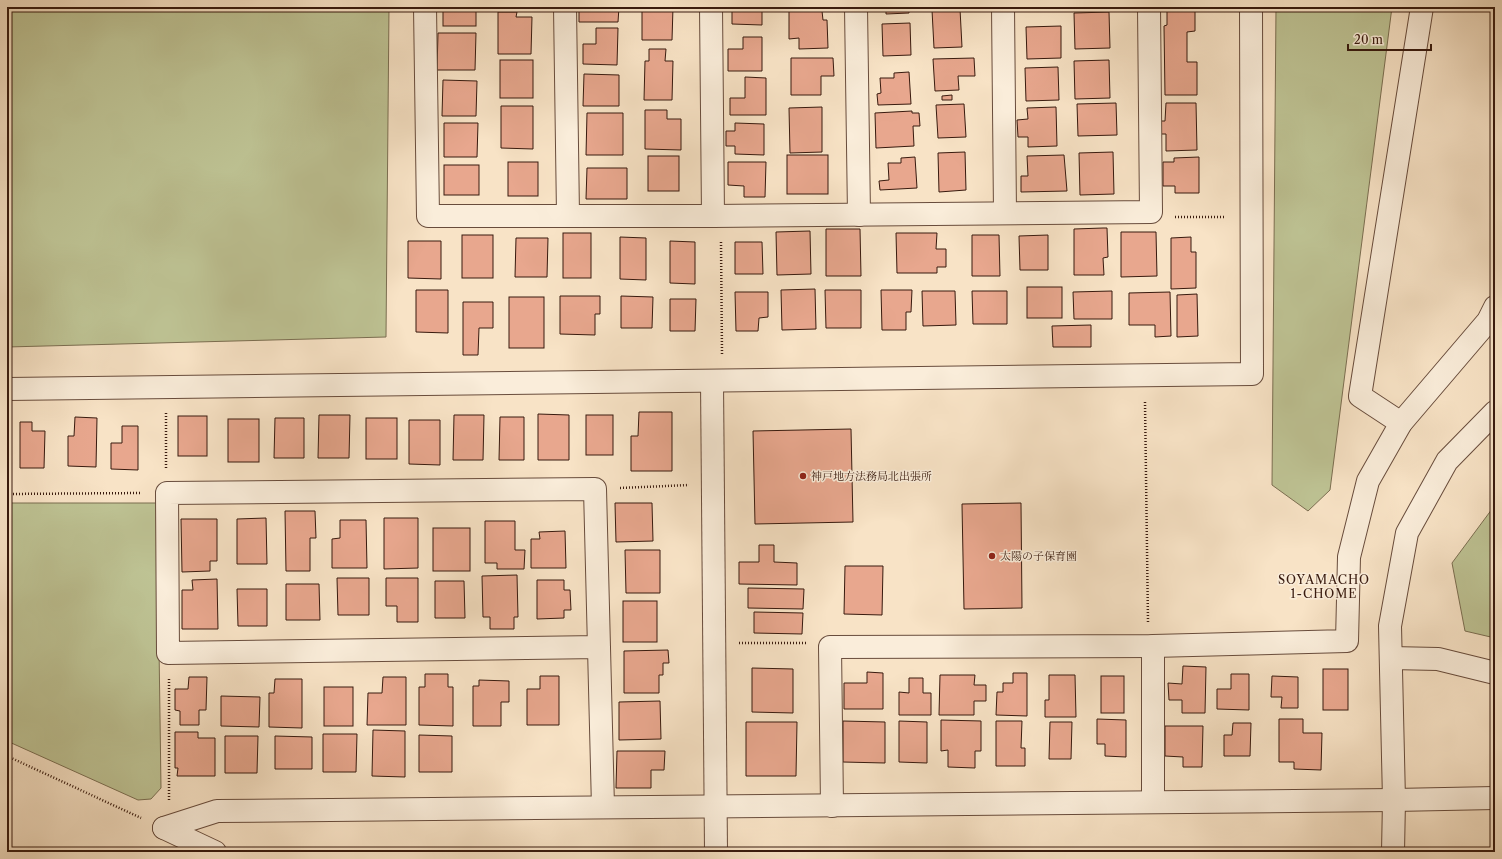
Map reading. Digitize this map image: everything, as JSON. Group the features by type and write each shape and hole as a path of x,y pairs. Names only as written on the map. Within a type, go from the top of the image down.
{"street":[{"path":"426,7 428,216 713,216 1151,212 1149,7"},
{"path":"565,7 568,216"},
{"path":"711,7 713,216"},
{"path":"856,7 859,215"},
{"path":"1003,7 1005,213"},
{"path":"7,389 1252,374 1251,7"},
{"path":"1401,423 1360,396 1422,7"},
{"path":"832,806 830,647 1153,646 1347,641 1349,558 1368,481 1401,423 1488,321 1495,307"},
{"path":"712,381 716,852"},
{"path":"1393,852 1394,800 1390,626 1406,533 1447,460 1495,412"},
{"path":"599,647 168,652 166,493 595,489 599,647 603,807"},
{"path":"1153,646 1154,802"},
{"path":"1391,658 1438,659 1495,673"},
{"path":"164,828 217,811 832,806 1495,798"},
{"path":"164,828 216,852"}],"path":[{"path":"1151,212 1169,218 1229,217"},
{"path":"712,381 723,353 721,237 713,216"},
{"path":"1145,402 1148,630 1153,646"},
{"path":"7,494 166,493 166,410"},
{"path":"595,489 692,485"},
{"path":"738,643 818,643 830,647"},
{"path":"7,756 164,828 170,795 168,652"}],"green space":[{"path":"7,7 389,7 386,337 7,347"},
{"path":"1276,7 1392,7 1330,490 1308,511 1272,485"},
{"path":"7,503 157,503 161,788 151,799 138,800 7,741"},
{"path":"1495,505 1495,638 1465,631 1452,563"}],"building":[{"path":"443,7 476,7 476,26 443,26"},
{"path":"579,7 619,7 618,22 579,22"},
{"path":"642,7 673,7 672,40 642,40"},
{"path":"732,7 762,7 762,25 732,24"},
{"path":"886,7 909,7 909,13 886,14"},
{"path":"1026,7 1058,7 1058,10 1027,11"},
{"path":"1167,7 1195,7 1195,31 1187,32 1187,62 1197,62 1197,95 1165,95 1164,26 1167,25"},
{"path":"960,9 962,47 934,48 932,10"},
{"path":"789,11 822,11 823,20 827,20 828,48 799,49 799,38 789,39"},
{"path":"498,12 517,12 516,17 532,17 531,54 498,54"},
{"path":"1109,12 1110,48 1075,49 1074,13"},
{"path":"910,23 911,55 883,56 882,24"},
{"path":"1061,26 1061,58 1027,59 1026,27"},
{"path":"596,28 618,28 617,65 583,64 583,44 596,44"},
{"path":"438,33 476,33 475,70 437,70"},
{"path":"743,37 762,37 762,71 728,71 728,49 743,49"},
{"path":"649,49 666,49 665,61 673,61 672,100 644,100 645,61 649,61"},
{"path":"791,58 833,58 834,76 821,76 821,95 791,95"},
{"path":"974,58 975,76 958,76 959,90 935,91 933,59"},
{"path":"500,60 533,60 533,98 500,98"},
{"path":"1109,60 1110,98 1075,99 1074,61"},
{"path":"1058,67 1059,100 1026,101 1025,68"},
{"path":"909,72 911,104 878,105 877,94 881,93 880,78 894,78 894,73"},
{"path":"584,74 619,75 619,106 583,106"},
{"path":"745,77 766,78 766,115 730,115 730,98 745,98"},
{"path":"443,80 477,81 476,116 442,116"},
{"path":"952,95 952,100 942,100 942,96"},
{"path":"1116,103 1117,135 1078,136 1077,104"},
{"path":"1166,103 1196,103 1197,150 1166,151 1166,134 1160,134 1159,121 1165,121"},
{"path":"964,104 966,137 938,138 936,105"},
{"path":"501,106 533,106 533,149 501,148"},
{"path":"822,107 822,152 790,153 789,108"},
{"path":"1056,107 1057,146 1028,147 1028,137 1018,137 1017,120 1028,119 1027,108"},
{"path":"645,110 667,110 667,119 681,119 681,150 645,149"},
{"path":"912,111 912,113 919,113 920,126 913,126 914,146 876,148 875,113"},
{"path":"587,113 623,113 623,155 586,155"},
{"path":"444,123 478,123 477,157 444,157"},
{"path":"735,123 764,124 764,155 735,154 735,146 726,146 726,131 735,131"},
{"path":"965,152 966,190 939,192 938,153"},
{"path":"1113,152 1114,194 1080,195 1079,153"},
{"path":"787,155 828,155 828,194 787,194"},
{"path":"1064,155 1067,191 1021,192 1021,176 1028,176 1027,156"},
{"path":"648,156 679,156 679,191 648,191"},
{"path":"915,157 917,188 880,190 879,181 889,180 888,163 901,163 901,158"},
{"path":"1199,157 1199,193 1175,193 1175,186 1163,186 1163,162 1174,162 1174,158"},
{"path":"508,162 538,162 538,196 508,196"},
{"path":"728,162 766,162 765,197 744,197 744,186 728,185"},
{"path":"444,165 479,165 479,195 444,195"},
{"path":"587,168 627,168 627,199 586,199"},
{"path":"1107,228 1108,257 1103,258 1104,275 1074,275 1074,229"},
{"path":"826,229 860,229 861,276 826,276"},
{"path":"810,231 811,274 777,275 776,232"},
{"path":"1121,232 1156,232 1157,276 1121,277"},
{"path":"563,233 591,233 591,278 563,278"},
{"path":"896,233 937,233 936,249 946,249 946,267 937,267 937,273 897,273"},
{"path":"462,235 493,235 493,278 462,278"},
{"path":"972,235 999,235 1000,276 972,276"},
{"path":"1048,235 1048,270 1020,270 1019,236"},
{"path":"620,237 646,238 646,280 620,279"},
{"path":"1191,237 1191,252 1196,252 1196,288 1171,289 1171,238"},
{"path":"516,238 548,238 547,277 515,277"},
{"path":"408,241 441,241 441,279 408,278"},
{"path":"670,241 695,242 695,284 670,283"},
{"path":"735,242 762,242 763,274 735,274"},
{"path":"1027,287 1062,287 1062,318 1027,318"},
{"path":"815,289 816,329 782,330 781,290"},
{"path":"416,290 448,290 448,333 416,332"},
{"path":"825,290 861,290 861,328 826,328"},
{"path":"881,290 912,290 911,312 906,312 906,330 882,330"},
{"path":"922,291 955,291 956,325 923,326"},
{"path":"972,291 1007,291 1007,324 973,324"},
{"path":"1112,291 1112,319 1074,319 1073,292"},
{"path":"735,292 768,292 768,317 759,318 758,331 736,331"},
{"path":"1170,292 1171,336 1155,337 1155,325 1129,325 1129,293"},
{"path":"1197,294 1198,336 1177,337 1177,295"},
{"path":"560,296 600,296 600,314 595,314 595,335 560,334"},
{"path":"621,296 653,297 652,328 621,328"},
{"path":"509,297 544,297 544,348 509,348"},
{"path":"670,299 696,299 695,331 670,331"},
{"path":"463,302 493,302 493,328 479,328 478,355 463,355"},
{"path":"1091,325 1091,347 1053,347 1052,326"},
{"path":"639,412 672,412 672,471 631,471 631,436 638,436"},
{"path":"538,414 569,415 569,460 538,460"},
{"path":"319,415 350,415 349,458 318,458"},
{"path":"454,415 484,415 483,460 453,460"},
{"path":"586,415 613,415 613,455 586,455"},
{"path":"178,416 207,416 207,456 178,456"},
{"path":"75,417 97,418 96,467 68,466 68,436 74,436"},
{"path":"500,417 524,417 524,460 499,460"},
{"path":"275,418 304,418 304,458 274,458"},
{"path":"366,418 397,418 397,459 366,459"},
{"path":"228,419 259,419 259,462 228,462"},
{"path":"409,420 440,420 440,465 409,464"},
{"path":"20,422 32,422 32,431 45,431 44,468 20,468"},
{"path":"122,426 138,426 138,470 111,469 111,443 122,443"},
{"name":"神戸地方法務局北出張所","path":"851,429 853,522 755,524 753,431"},
{"path":"615,503 652,503 653,541 616,542"},
{"name":"太陽の子保育園","path":"1021,503 1022,608 964,609 962,504"},
{"path":"285,511 315,511 316,538 310,538 310,571 286,571"},
{"path":"266,518 267,564 237,564 237,519"},
{"path":"384,518 418,518 418,568 384,569"},
{"path":"181,519 217,519 217,561 210,561 210,571 182,572"},
{"path":"340,520 366,520 367,568 332,568 332,539 340,538"},
{"path":"485,521 515,521 515,550 525,550 524,569 497,569 497,563 485,563"},
{"path":"433,528 470,528 470,571 433,571"},
{"path":"565,531 566,568 531,568 531,539 540,539 539,532"},
{"path":"759,545 774,545 774,562 797,563 797,585 739,584 739,562 759,562"},
{"path":"625,550 660,550 660,593 626,593"},
{"path":"845,566 883,566 882,615 844,614"},
{"path":"517,575 518,617 514,617 514,629 490,629 490,617 483,617 482,576"},
{"path":"337,578 369,578 369,615 338,615"},
{"path":"386,578 418,578 418,622 397,622 397,606 386,606"},
{"path":"217,579 218,629 182,629 182,590 193,590 192,580"},
{"path":"537,580 564,580 564,590 570,590 571,610 564,610 564,618 537,619"},
{"path":"435,581 464,581 465,618 435,618"},
{"path":"286,584 319,584 320,620 286,620"},
{"path":"748,588 804,589 803,609 748,608"},
{"path":"237,589 267,589 267,626 238,626"},
{"path":"623,601 657,601 657,642 623,642"},
{"path":"754,612 803,613 802,634 754,633"},
{"path":"668,650 669,663 663,663 663,675 659,675 659,693 624,693 624,651"},
{"path":"1183,666 1206,667 1205,713 1182,713 1182,700 1169,700 1168,683 1182,684"},
{"path":"752,668 793,669 793,713 752,712"},
{"path":"1323,669 1348,669 1348,710 1323,710"},
{"path":"867,672 883,673 883,709 844,709 844,683 867,683"},
{"path":"1013,673 1027,673 1027,716 996,715 997,692 1003,692 1003,683 1013,683"},
{"path":"425,674 448,674 448,687 453,687 453,726 419,725 419,687 425,687"},
{"path":"1231,674 1249,674 1249,710 1217,709 1217,689 1231,689"},
{"path":"940,675 975,675 974,685 986,685 986,701 974,701 974,715 939,715"},
{"path":"1049,675 1075,675 1076,717 1045,717 1045,700 1049,700"},
{"path":"540,676 559,676 559,725 527,725 527,689 540,689"},
{"path":"1101,676 1124,676 1124,713 1101,713"},
{"path":"1272,676 1298,677 1298,708 1281,708 1282,697 1271,697"},
{"path":"189,677 207,677 206,710 199,710 199,725 180,725 180,711 175,710 175,689 188,689"},
{"path":"383,677 406,677 406,725 367,725 368,693 382,693"},
{"path":"909,678 923,678 923,693 931,693 931,715 899,715 899,692 909,693"},
{"path":"275,679 302,679 302,728 269,727 269,693 274,693"},
{"path":"479,680 509,681 509,702 501,702 501,726 473,726 473,686 479,686"},
{"path":"324,687 353,687 353,726 324,726"},
{"path":"221,696 260,697 259,727 221,726"},
{"path":"660,701 661,739 619,740 619,702"},
{"path":"1097,719 1126,720 1126,757 1105,756 1105,744 1097,744"},
{"path":"1279,719 1303,719 1303,733 1322,733 1321,770 1294,769 1294,762 1279,762"},
{"path":"941,720 981,721 981,751 975,751 975,768 948,767 948,750 941,751"},
{"path":"843,721 885,722 885,763 843,762"},
{"path":"899,721 927,722 927,763 899,762"},
{"path":"996,721 1022,721 1021,748 1025,748 1025,766 996,766"},
{"path":"746,722 797,722 796,776 746,776"},
{"path":"1050,722 1072,722 1071,759 1049,759"},
{"path":"1233,723 1251,723 1250,756 1224,756 1224,735 1232,735"},
{"path":"1165,726 1203,726 1202,767 1183,767 1183,757 1165,756"},
{"path":"373,730 405,731 405,777 372,776"},
{"path":"175,732 198,732 198,738 215,738 215,776 177,776 178,768 175,768"},
{"path":"323,734 357,734 356,772 323,772"},
{"path":"419,735 452,736 452,772 419,772"},
{"path":"225,736 258,736 257,773 225,773"},
{"path":"275,736 312,737 312,769 275,769"},
{"path":"617,751 665,751 664,770 651,770 651,788 616,788"}],"railway":[{"path":"7,849 12,852"}],"place":[{"name":"神戸地方法務局北出張所","path":"803,476"},
{"name":"太陽の子保育園","path":"992,556"}],"district":[{"name":"SOYAMACHO 1-CHOME","path":"1324,586"}]}
